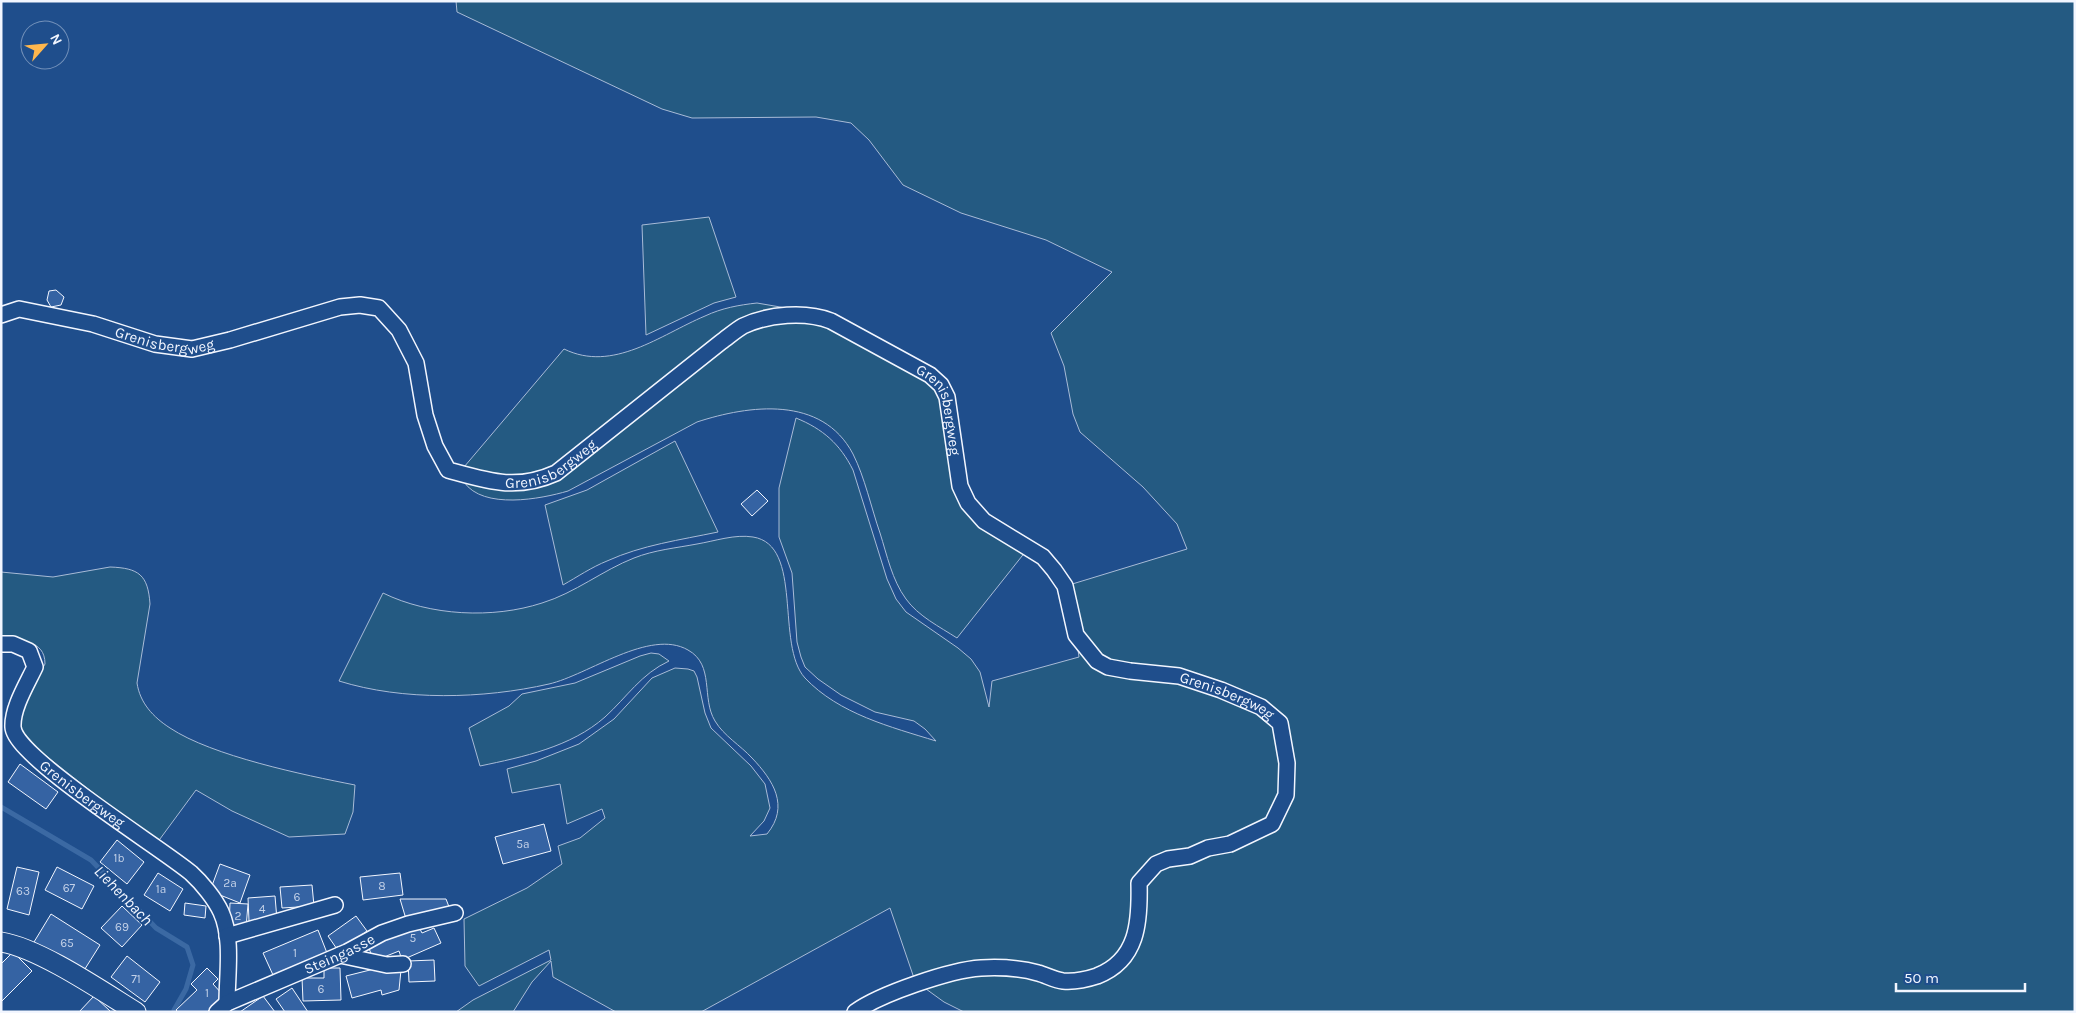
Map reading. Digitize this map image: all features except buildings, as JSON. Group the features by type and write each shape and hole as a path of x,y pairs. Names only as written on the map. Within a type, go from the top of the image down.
{"street":[{"name":"Grenisbergweg","path":"1,315 19,309 93,324 155,344 192,349 238,338 340,307 360,305 379,308 400,330 416,363 425,415 435,446 448,470 493,482 517,484 537,482 556,473 721,342 743,326 764,320 802,315 817,316 831,321 930,374 941,385 947,397 960,486 968,503 984,521 1043,557 1054,570 1065,586 1076,635 1089,653 1097,661 1108,667 1130,672 1179,676 1221,690 1261,707 1280,724 1287,763 1286,795 1272,824 1230,844 1208,848 1190,856 1168,859 1156,864 1139,883 1140,913 1132,944 1118,965 1109,970 1082,981 1073,982 1060,981 1038,973 979,968 912,986 868,1002 855,1012"},
{"name":"Grenisbergweg","path":"1,644 13,644 28,651 35,667 20,697 12,728 20,744 76,790 191,874 211,896 221,913 226,936 222,1007"},
{"path":"226,936 335,905"},
{"name":"Steingasse","path":"222,1007 340,955 382,933 408,924 455,914"},
{"path":"1,942 33,953 97,987 136,1012"},
{"path":"340,955 388,965 403,964"}],"shaded area":[{"path":"456,1 2075,1 2075,1012 964,1012 944,1002 915,981 890,908 701,1012 616,1012 553,977 551,961 532,982 513,1012 456,1012 473,1000 551,960 549,950 479,986 465,966 464,919 527,888 562,864 558,846 580,838 605,818 602,809 567,824 560,784 512,793 507,769 536,761 579,744 614,719 652,678 675,668 688,669 694,671 697,677 705,713 711,728 751,766 765,784 770,808 764,821 750,836 767,834 774,824 778,803 772,784 760,766 715,721 711,712 702,664 688,650 673,645 656,645 638,649 549,684 497,693 443,696 416,695 390,692 339,681 383,593 421,607 462,613 483,613 523,608 554,599 622,563 642,555 725,538 753,537 769,544 778,558 784,576 791,643 796,663 805,678 833,701 866,718 936,741 914,721 875,712 841,695 805,667 797,642 792,573 779,537 779,488 796,418 822,432 842,452 853,470 887,579 896,599 906,612 971,659 980,672 989,707 992,681 1079,657 1069,585 1187,549 1177,524 1143,487 1080,432 1073,414 1064,366 1051,333 1112,272 1046,240 961,213 903,185 869,140 851,123 816,117 692,118 662,109 457,12"},
{"path":"709,217 736,297 714,303 646,335 642,225"},
{"path":"757,303 786,308 754,318 543,473 509,480 464,467 564,349 582,355 600,357 618,354 636,349 711,313 731,307"},
{"path":"780,322 821,322 918,370 938,390 960,496 1026,551 957,638 923,616 901,592 890,567 853,454 840,435 823,422 804,413 783,409 761,409 717,416 697,422 568,491 543,497 513,500 498,499 473,491 464,482 465,480 530,488 746,330"},
{"path":"675,441 718,532 620,555 601,563 563,585 545,505 587,490"},
{"path":"110,567 128,569 135,572 140,575 147,586 150,604 137,683 141,697 148,709 170,728 209,747 259,763 355,785 353,812 345,834 289,837 232,811 196,790 157,843 27,741 18,723 22,704 45,664 44,656 41,650 30,643 1,640 1,572 53,577"},
{"path":"651,653 659,654 669,661 650,672 605,717 592,727 577,736 546,749 480,766 469,728 509,706 522,694 575,683"}],"waterway":[{"name":"Liehenbach","path":"1,807 91,860 156,928 187,947 193,965 186,989 174,1010 175,1012"}]}
